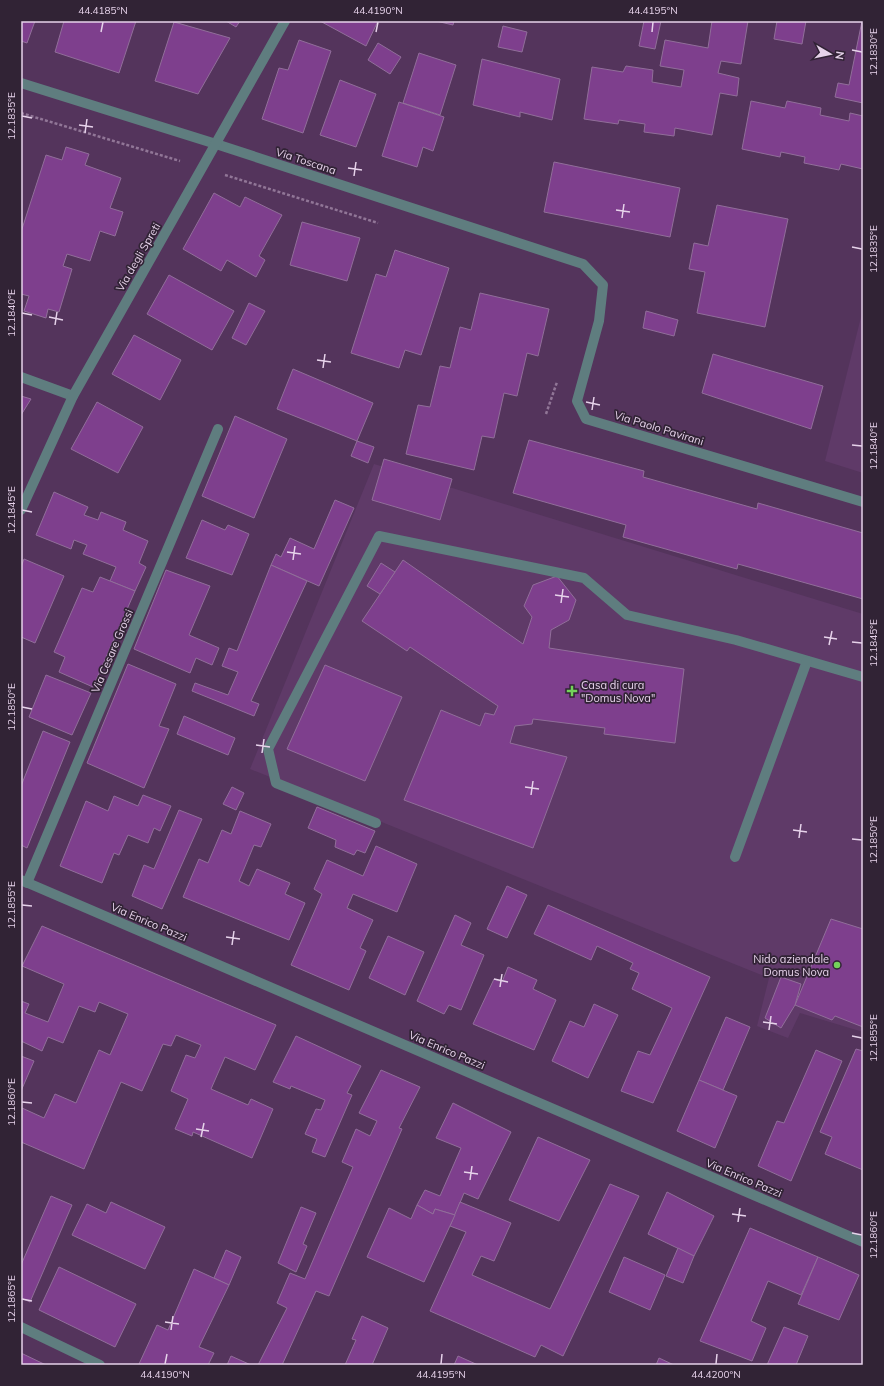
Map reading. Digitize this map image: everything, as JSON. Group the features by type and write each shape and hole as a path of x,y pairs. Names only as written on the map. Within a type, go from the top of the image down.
{"street":[{"name":"Via degli Spreti","path":"21,510 73,396 285,21"},
{"name":"Via Toscana","path":"21,83 216,144 583,264"},
{"name":"Via Paolo Pavirani","path":"583,264 603,285 599,321 577,401 586,419 863,502"},
{"path":"21,377 73,396"},
{"name":"Via Cesare Grossi","path":"24,882 218,429"},
{"path":"376,823 276,783 268,749 379,536 584,578 627,615 736,640 863,677"},
{"path":"735,857 807,661"},
{"name":"Via Enrico Pazzi","path":"24,882 863,1242"},
{"path":"21,1327 100,1365"}],"path":[{"path":"21,113 380,223"},
{"path":"546,414 559,377"}],"shaded area":[{"path":"863,309 863,473 825,461"},
{"name":"Casa di cura \"Domus Nova\"","path":"374,464 863,614 863,1032 800,1013 788,1038 757,1026 769,978 250,769"}],"building":[{"path":"21,21 35,21 27,43 21,41"},
{"path":"64,21 136,21 119,73 55,52"},
{"path":"226,21 240,21 236,27"},
{"path":"320,21 378,21 366,46"},
{"path":"436,21 454,21 453,25"},
{"path":"644,21 661,21 655,49 639,46"},
{"path":"712,21 748,21 741,64 721,61 718,73 739,78 737,96 720,93 712,135 675,128 674,136 644,132 645,124 619,120 618,124 584,119 592,67 623,72 626,66 653,70 652,82 681,87 684,70 660,66 665,40 708,48"},
{"path":"777,21 806,21 802,44 774,39"},
{"path":"862,21 863,103 835,97 838,83 849,85"},
{"path":"174,22 230,38 198,94 155,81"},
{"path":"503,26 527,32 522,52 498,47"},
{"path":"299,40 331,51 303,133 262,119 279,68 288,70"},
{"path":"378,43 401,57 390,74 368,60"},
{"path":"419,53 456,65 440,115 403,103"},
{"path":"482,59 560,79 552,120 520,112 520,117 473,105"},
{"path":"340,80 376,94 356,147 320,135"},
{"path":"751,101 785,108 787,101 821,108 820,115 849,121 850,113 863,116 863,169 841,164 839,170 804,163 805,157 781,152 780,157 742,149"},
{"path":"399,102 444,117 433,151 423,147 417,167 382,156"},
{"path":"66,147 89,154 85,165 121,178 110,208 123,212 115,236 100,231 90,261 67,254 63,266 72,269 59,312 48,309 46,318 24,311 29,296 21,294 21,232 46,155 62,160"},
{"path":"554,162 680,188 670,237 544,212"},
{"path":"214,193 240,207 245,197 282,215 259,256 265,260 256,277 227,260 221,271 183,249"},
{"path":"717,205 788,219 765,327 697,313 705,272 689,269 694,243 708,246"},
{"path":"302,222 360,238 347,281 290,265"},
{"path":"395,250 449,268 421,355 405,350 399,368 351,353 376,274 386,277"},
{"path":"169,275 234,311 212,350 147,314"},
{"path":"480,293 549,309 538,356 527,353 517,396 504,393 494,438 482,436 474,470 406,454 418,405 430,407 440,366 450,368 460,327 471,330"},
{"path":"249,303 265,311 246,345 232,338"},
{"path":"646,311 678,320 674,336 643,328"},
{"path":"134,335 181,360 160,400 112,374"},
{"path":"713,354 823,386 811,429 702,393"},
{"path":"293,369 373,403 357,441 277,409"},
{"path":"21,396 31,399 21,415"},
{"path":"97,402 143,427 118,473 71,449"},
{"path":"235,416 287,439 254,518 202,496"},
{"path":"529,440 644,471 643,477 757,509 758,503 863,533 863,599 738,564 737,569 623,537 626,525 513,493"},
{"path":"357,441 374,447 368,463 351,456"},
{"path":"384,459 452,479 440,520 372,500"},
{"path":"54,492 88,507 84,515 98,520 101,512 126,522 123,530 148,541 139,563 146,567 135,591 110,581 116,567 83,554 87,545 74,540 71,549 36,535"},
{"path":"335,500 354,508 319,586 271,565 276,554 281,557 290,538 314,549"},
{"path":"202,520 225,530 228,525 249,534 232,575 186,558"},
{"path":"24,559 64,576 35,643 21,637 21,567"},
{"path":"403,560 523,644 532,617 524,606 533,585 557,576 576,600 569,620 551,630 549,648 684,669 675,743 604,734 605,728 533,719 532,724 515,726 510,743 567,757 533,848 404,800 441,710 480,726 485,713 494,715 498,706 410,647 407,651 362,621"},
{"path":"381,563 395,572 380,594 367,586"},
{"path":"271,565 307,581 251,701 259,704 254,716 192,691 195,683 228,695 238,672 222,666 229,648 237,651"},
{"path":"166,570 210,586 189,635 219,648 212,665 196,658 190,673 134,649"},
{"path":"100,577 135,591 93,687 59,672 65,657 54,652 82,588 93,592"},
{"path":"128,664 176,684 159,726 169,729 144,788 87,763"},
{"path":"325,665 402,697 365,781 287,749"},
{"path":"46,675 91,693 72,735 29,717"},
{"path":"184,716 235,738 228,755 177,734"},
{"path":"43,731 70,742 27,848 21,845 21,786"},
{"path":"232,787 244,793 236,810 223,804"},
{"path":"143,795 171,806 160,831 154,828 148,843 128,835 119,855 114,853 102,883 60,866 86,801 108,811 114,796 138,806"},
{"path":"317,807 375,831 365,853 357,850 354,855 335,847 336,840 308,828"},
{"path":"179,810 202,819 162,909 132,896 144,865 154,869"},
{"path":"240,811 271,824 261,847 254,845 239,881 249,886 257,869 290,883 285,894 305,903 289,940 183,897 199,859 208,863 222,830 231,834"},
{"path":"376,846 417,864 397,912 353,894 347,908 373,920 360,948 366,951 349,990 291,965 322,894 314,889 327,860 363,876"},
{"path":"507,886 527,895 507,938 487,929"},
{"path":"548,905 710,977 653,1103 621,1091 638,1051 650,1055 672,1008 632,989 639,973 630,969 633,963 597,946 591,960 534,934"},
{"path":"455,915 471,923 461,945 484,955 461,1010 449,1005 444,1014 417,1001"},
{"name":"Nido aziendale Domus Nova","path":"831,919 863,929 863,1027 835,1016 832,1020 795,1005"},
{"path":"42,926 276,1025 255,1070 225,1057 211,1089 248,1105 251,1099 273,1109 252,1158 193,1132 192,1136 175,1129 188,1099 171,1091 186,1055 195,1058 201,1045 176,1035 171,1046 163,1044 142,1091 121,1082 84,1169 21,1142 22,1108 44,1118 55,1094 76,1103 99,1050 110,1055 128,1014 99,1002 95,1012 79,1006 63,1043 48,1037 42,1051 21,1041 21,1001 29,1004 25,1013 48,1022 64,984 22,966"},
{"path":"388,936 424,952 405,995 369,978"},
{"path":"508,967 537,980 533,989 556,1000 534,1050 473,1024 494,979 502,982"},
{"path":"781,977 801,984 795,1005 781,1028 765,1018"},
{"path":"594,1004 618,1015 588,1078 552,1061 570,1021 584,1027"},
{"path":"726,1017 750,1027 723,1090 699,1080"},
{"path":"296,1036 361,1066 347,1093 352,1095 325,1157 312,1152 317,1139 305,1134 316,1109 321,1110 325,1100 291,1086 290,1089 273,1082"},
{"path":"856,1049 863,1051 863,1170 825,1154 832,1137 820,1132"},
{"path":"816,1050 842,1061 791,1181 758,1166 777,1121 784,1123"},
{"path":"21,1056 34,1061 21,1091"},
{"path":"381,1070 420,1087 399,1128 402,1129 329,1296 316,1291 282,1365 258,1365 287,1308 277,1303 290,1273 305,1279 353,1167 342,1162 356,1129 370,1136 377,1121 359,1113"},
{"path":"699,1080 737,1096 715,1148 677,1131"},
{"path":"453,1103 511,1132 478,1199 464,1193 455,1215 435,1209 433,1214 417,1205 425,1190 440,1196 461,1148 436,1138"},
{"path":"538,1137 590,1160 559,1221 509,1200"},
{"path":"610,1184 639,1196 563,1356 541,1345 535,1357 430,1311 466,1232 450,1226 460,1202 511,1223 494,1261 481,1256 472,1275 550,1309"},
{"path":"667,1192 714,1216 694,1256 648,1234"},
{"path":"51,1196 72,1205 30,1302 21,1298 21,1265"},
{"path":"111,1202 165,1227 145,1269 72,1235 87,1204 106,1213"},
{"path":"417,1205 433,1214 435,1209 455,1215 424,1282 367,1257 389,1208 411,1219"},
{"path":"301,1207 316,1213 303,1244 307,1246 296,1272 278,1263"},
{"path":"750,1228 818,1257 801,1295 768,1281 751,1321 766,1328 752,1361 700,1341"},
{"path":"678,1248 694,1256 683,1283 666,1276"},
{"path":"226,1250 241,1257 229,1285 214,1278"},
{"path":"624,1257 665,1275 650,1310 609,1292"},
{"path":"818,1257 859,1275 839,1320 798,1304"},
{"path":"59,1267 136,1304 115,1347 39,1310"},
{"path":"194,1269 229,1285 199,1347 214,1353 208,1365 139,1364 157,1325 168,1330"},
{"path":"362,1316 388,1328 372,1365 345,1365 356,1340 352,1339"},
{"path":"784,1327 808,1336 796,1365 767,1365"},
{"path":"21,1353 46,1365 21,1365"},
{"path":"231,1356 251,1365 227,1365"},
{"path":"458,1356 478,1365 454,1365"},
{"path":"659,1358 674,1365 656,1365"}],"place":[{"name":"Casa di cura \"Domus Nova\"","path":"572,691"},
{"name":"Nido aziendale Domus Nova","path":"837,965"}]}
